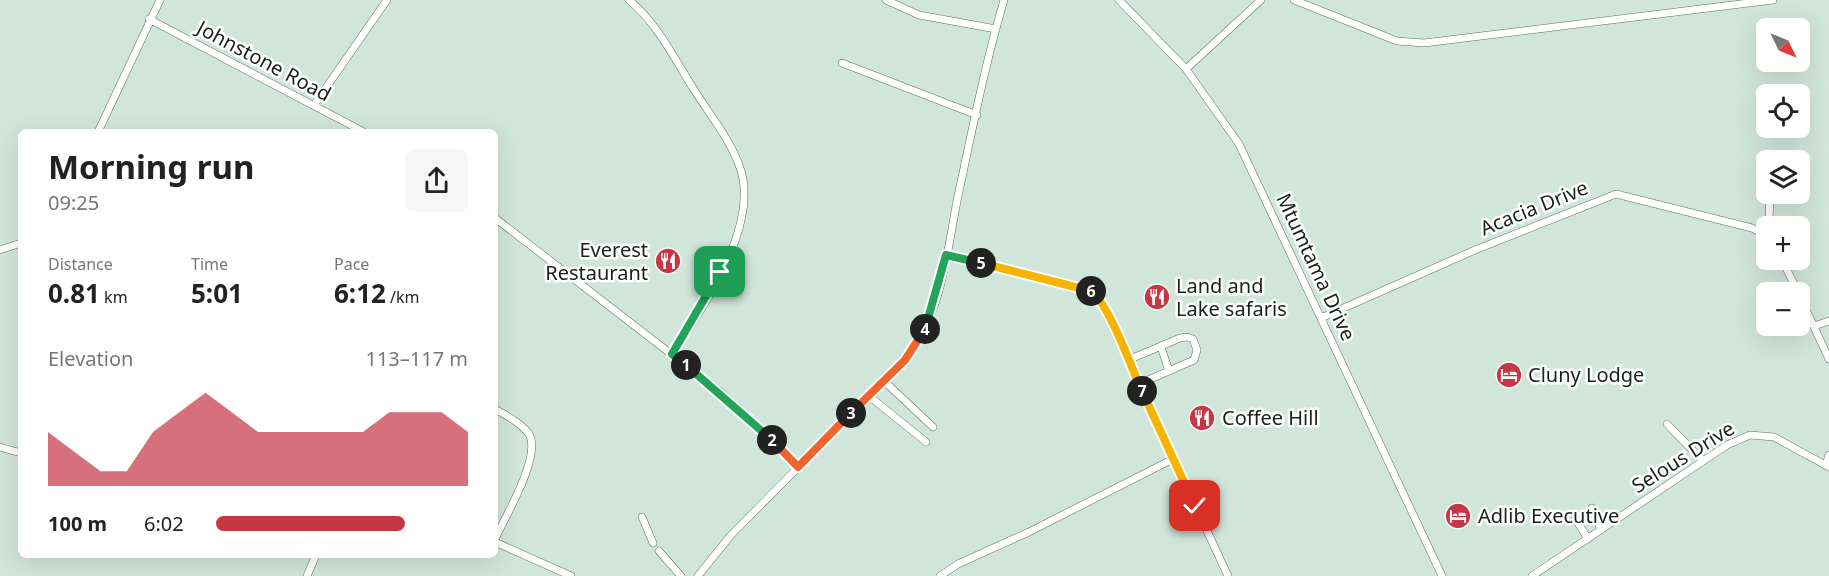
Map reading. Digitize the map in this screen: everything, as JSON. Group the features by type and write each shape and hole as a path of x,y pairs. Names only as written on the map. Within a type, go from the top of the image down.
{"street":[{"path":"99,129 149,19 160,0"},
{"path":"314,105 387,0"},
{"path":"628,0 659,33 734,153 743,181 743,210 734,240 720,272 672,354"},
{"path":"886,0 919,15 996,29"},
{"path":"698,576 732,535 905,360 922,337 934,305 1004,0"},
{"name":"Mtumtama Drive","path":"1119,0 1186,69 1239,144 1442,576"},
{"path":"1186,69 1261,0"},
{"path":"1294,0 1397,40 1424,43 1773,0"},
{"name":"Johnstone Road","path":"149,19 358,129"},
{"path":"842,63 977,115"},
{"name":"Acacia Drive","path":"1321,318 1483,247 1616,194 1756,233"},
{"path":"498,220 672,354 742,411 798,467"},
{"path":"0,250 18,244"},
{"path":"946,255 1089,289 1101,301 1228,576"},
{"path":"1810,318 1829,359"},
{"path":"1814,326 1829,321"},
{"path":"1128,360 1187,337 1193,339 1197,350 1194,360 1139,384"},
{"path":"1161,347 1169,371"},
{"path":"884,381 933,427"},
{"path":"868,396 926,442"},
{"path":"498,412 523,427 531,437 532,447 527,470 498,534"},
{"path":"1667,424 1703,461"},
{"name":"Selous Drive","path":"1532,576 1727,445 1750,435 1763,434 1787,442 1828,466"},
{"path":"0,447 18,452"},
{"path":"1828,466 1829,455"},
{"path":"940,576 958,564 1029,532 1173,459"},
{"path":"1592,507 1602,530"},
{"path":"642,517 653,543"},
{"path":"1575,518 1588,539"},
{"path":"498,542 571,576"},
{"path":"659,551 681,576"},
{"path":"307,576 315,558"}],"place":[{"name":"Everest Restaurant","path":"668,261"},
{"name":"Land and Lake safaris","path":"1157,297"},
{"name":"Cluny Lodge","path":"1509,375"},
{"name":"Coffee Hill","path":"1202,418"},
{"name":"Adlib Executive","path":"1458,516"}],"route":[{"path":"720,272 687,333 672,354 742,411 798,467 915,348 922,337 934,305 946,255 1089,289 1097,294 1106,310 1195,506"}]}
